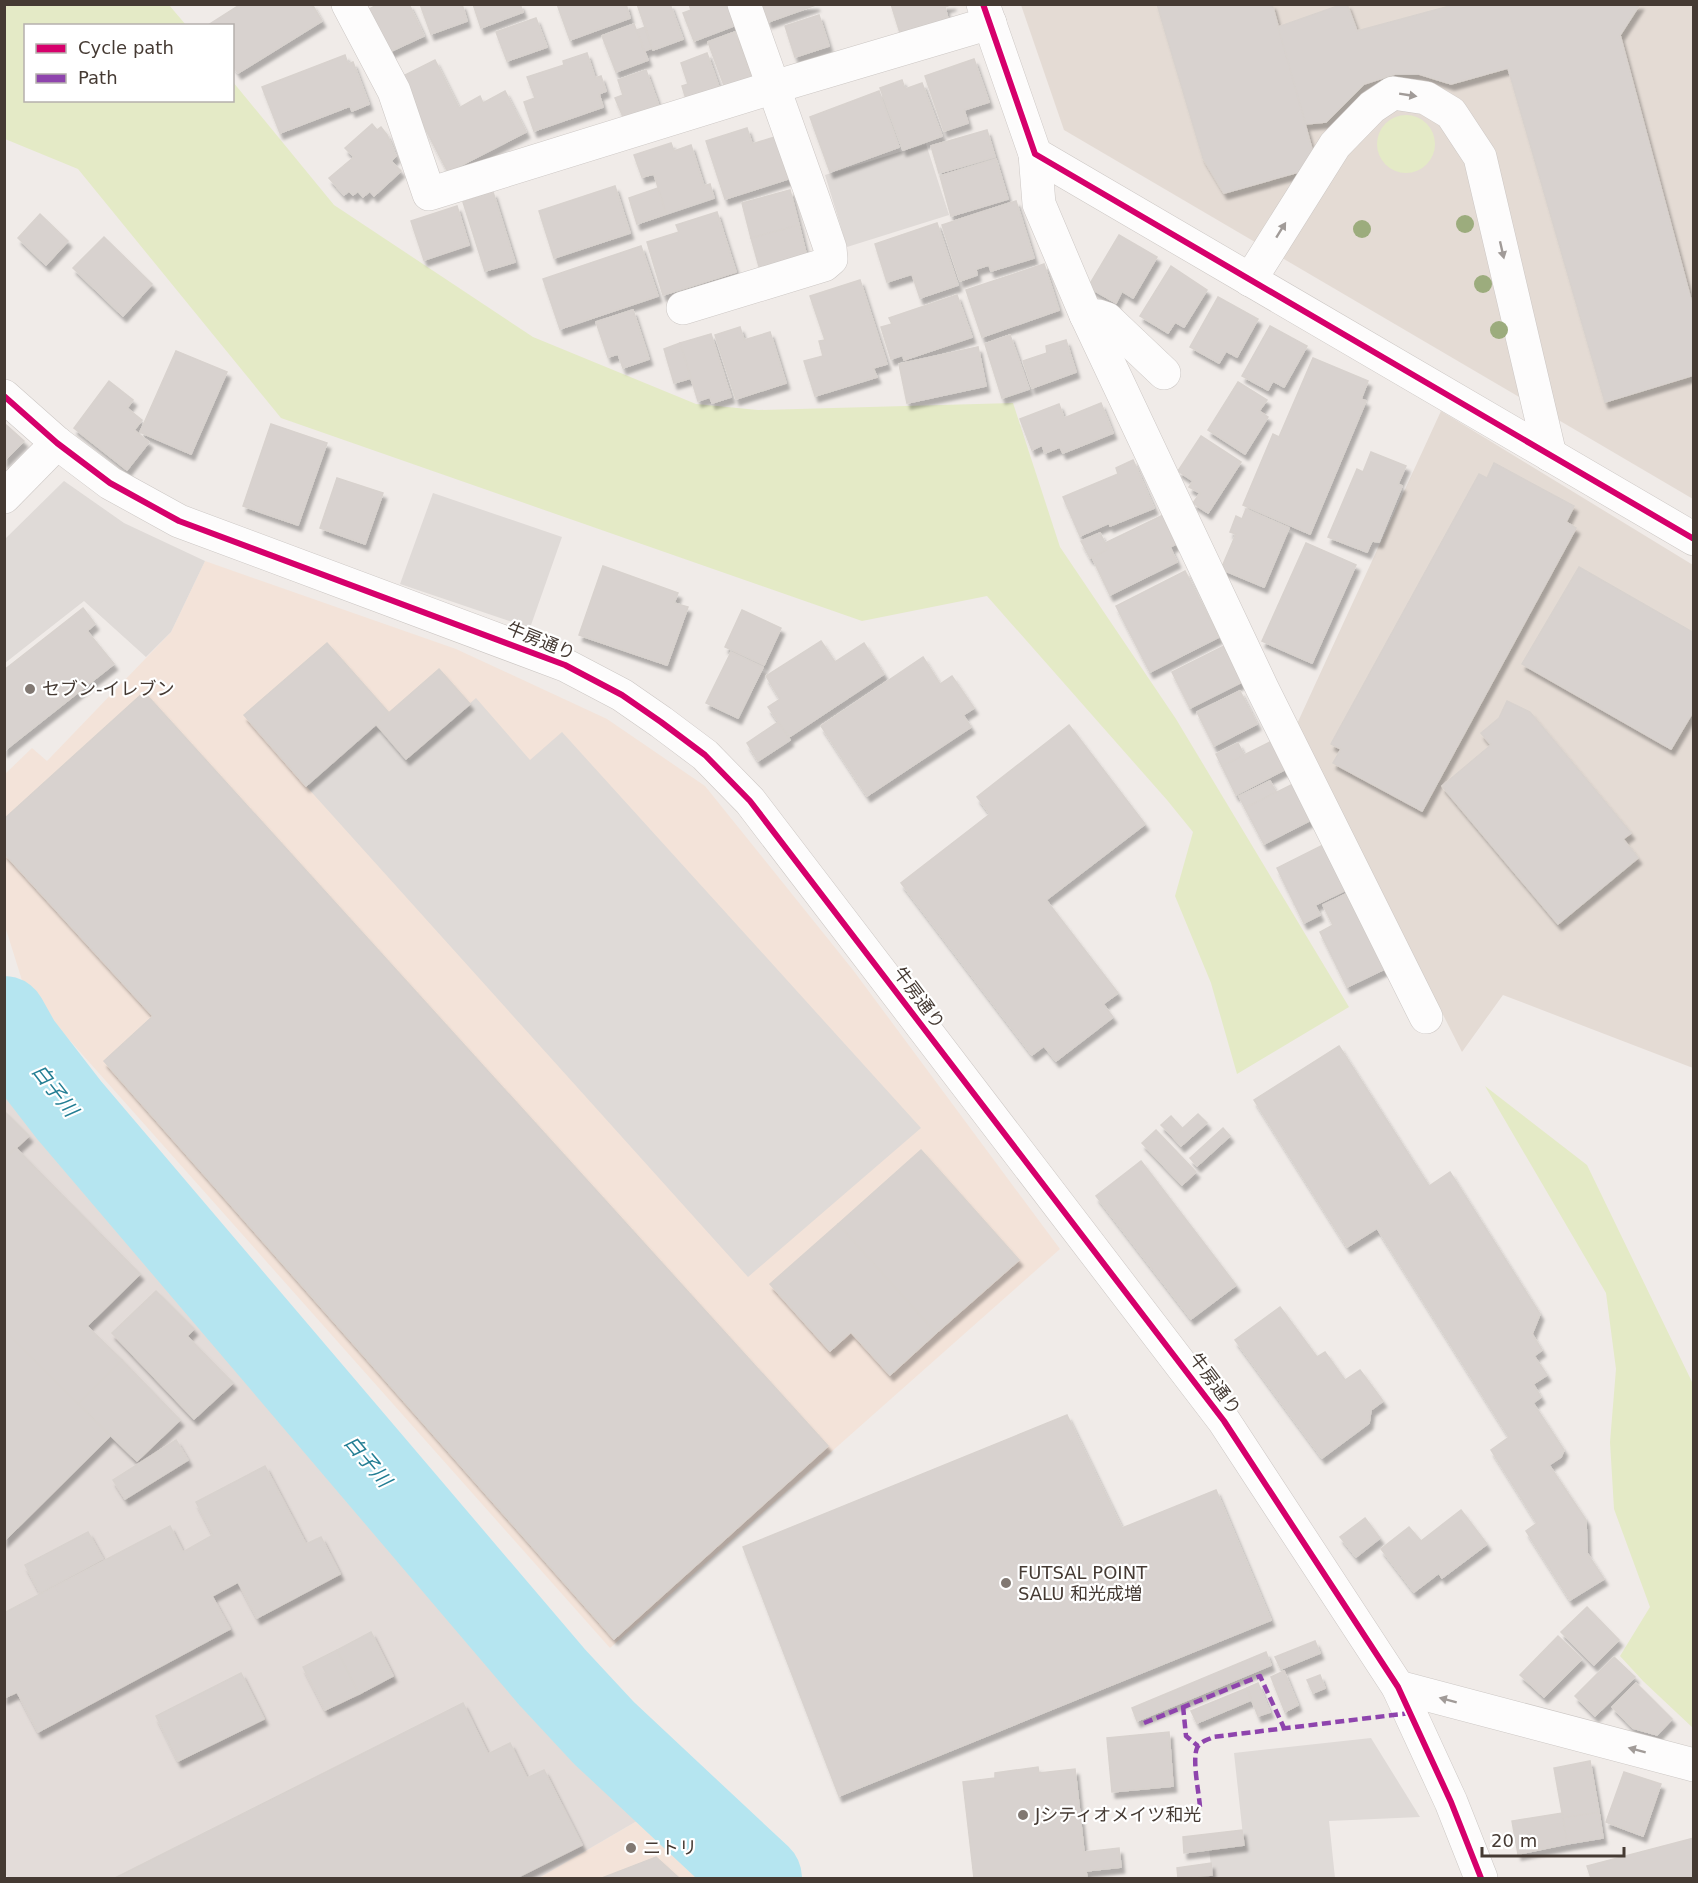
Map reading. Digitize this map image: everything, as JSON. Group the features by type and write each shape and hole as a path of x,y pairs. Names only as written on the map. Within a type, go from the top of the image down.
{"street":[{"path":"348,4 394,91 429,194 774,87 987,14 1035,154 1039,204 1086,315 1257,677 1426,1017"},
{"path":"683,308 824,265 831,259 830,248 744,4"},
{"path":"1250,280 1335,145 1372,107 1393,93 1426,98 1451,113 1479,157 1551,455"},
{"path":"1035,154 1694,539"},
{"path":"1086,315 1098,316 1107,320 1164,373"},
{"name":"牛房通り","path":"4,396 57,443 110,483 179,521 565,665 622,695 705,755 750,801 1224,1421 1398,1687 1452,1802 1481,1878"},
{"path":"4,497 57,443"},
{"path":"1398,1687 1694,1765"}],"shaded area":[{"path":"1021,5 1693,5 1693,499 1064,130"},
{"path":"926,144 949,215 847,247 825,175"},
{"path":"1441,411 1693,565 1693,1068 1503,995 1462,1052 1296,726"},
{"path":"64,481 124,523 205,561 171,632 146,657 84,601 5,663 5,539"},
{"path":"433,493 562,537 530,628 400,584"},
{"path":"205,561 456,649 607,719 705,786 853,970 1060,1249 610,1648 25,990 5,926 4,775 32,748 47,761 171,632"},
{"path":"476,698 530,760 562,732 921,1128 748,1277 306,786 376,724 406,759"},
{"path":"4,1078 22,1109 224,1338 383,1532 642,1818 539,1878 9,1878 4,1873"},
{"path":"1371,1738 1420,1817 1329,1821 1335,1878 1186,1878 1212,1875 1209,1849 1244,1845 1234,1753"},
{"name":"ニトリ","path":"642,1818 702,1878 539,1878"}],"green space":[{"path":"4,5 169,5 185,24 24,24 24,102 234,102 234,83 334,205 533,337 696,404 758,410 1013,403 1060,547 1176,719 1349,1007 1237,1074 1211,983 1175,896 1193,832 987,596 862,621 281,418 78,169 5,139"},
{"path":"1406,115 1417,117 1430,128 1435,144 1433,155 1422,168 1406,173 1395,171 1382,160 1377,144 1379,133 1390,120"},
{"path":"1485,1086 1587,1165 1693,1384 1693,1728 1620,1656 1650,1607 1614,1509 1610,1442 1616,1369 1606,1293"}],"building":[{"path":"241,4 312,4 322,21 238,73 234,67 234,24 210,24"},
{"path":"379,4 409,4 424,36 385,54 365,11"},
{"path":"420,4 462,4 467,21 431,34"},
{"path":"473,4 520,4 523,12 481,28"},
{"path":"557,4 626,4 630,18 570,40"},
{"path":"637,4 670,4 683,39 653,50"},
{"path":"689,4 729,4 736,25 694,41 683,13 691,10"},
{"path":"762,4 815,4 816,5 768,22"},
{"path":"891,4 953,4 945,7 949,23 900,33"},
{"path":"1157,4 1272,4 1315,160 1309,169 1224,193 1203,158"},
{"path":"1347,4 1357,31 1457,4 1640,4 1620,35 1694,311 1694,375 1605,402 1508,68 1451,84 1419,74 1395,74 1364,84 1326,122 1306,124 1278,27"},
{"path":"819,15 829,46 795,57 785,26"},
{"path":"536,18 547,47 507,61 496,32"},
{"path":"634,24 648,60 616,72 602,36"},
{"path":"645,27 652,48 644,51 637,30"},
{"path":"735,32 752,78 725,88 708,42"},
{"path":"587,53 595,78 601,76 606,91 599,94 603,107 534,131 524,102 535,98 527,77 564,65 563,61"},
{"path":"707,53 719,87 686,99 682,86 688,84 681,63"},
{"path":"345,55 348,64 353,62 369,104 352,111 350,106 280,133 262,87"},
{"path":"974,59 989,102 964,110 968,123 944,131 925,76"},
{"path":"435,60 459,108 480,96 483,103 505,91 526,132 448,172 399,78"},
{"path":"646,70 659,106 624,119 615,98 623,95 618,80"},
{"path":"902,80 905,89 922,83 942,136 903,150 880,88"},
{"path":"879,91 899,147 830,172 810,117"},
{"path":"372,124 377,130 381,127 387,135 396,156 391,161 401,171 374,196 370,191 363,197 358,191 353,195 349,191 344,195 329,178 354,157 345,148"},
{"path":"747,128 752,144 778,136 791,178 725,199 706,141"},
{"path":"987,130 995,157 939,173 931,146"},
{"path":"671,143 674,151 691,145 704,186 710,184 714,198 666,214 654,174 642,177 634,155"},
{"path":"996,159 1008,199 951,216 940,176"},
{"path":"615,186 630,233 554,258 539,211"},
{"path":"658,188 666,214 637,224 629,198"},
{"path":"790,190 799,225 751,238 742,203"},
{"path":"493,192 515,262 485,271 463,202"},
{"path":"1016,201 1034,258 991,271 989,265 976,269 977,275 960,281 942,225"},
{"path":"457,206 469,245 424,260 411,221"},
{"path":"717,212 736,272 663,295 647,242 679,232 676,225"},
{"path":"40,214 68,241 46,265 18,238"},
{"path":"937,223 958,285 920,298 912,274 887,282 875,244"},
{"path":"799,225 807,257 760,270 751,238"},
{"path":"1119,235 1157,257 1133,298 1122,291 1116,303 1088,287"},
{"path":"104,237 152,284 123,316 73,268"},
{"path":"641,246 658,296 560,329 543,279"},
{"path":"1044,264 1059,310 982,337 966,290"},
{"path":"1171,266 1207,290 1184,327 1175,322 1168,333 1140,316"},
{"path":"860,280 887,364 873,368 877,377 815,396 804,361 823,356 819,341 825,340 810,296"},
{"path":"957,295 972,337 904,360 903,355 891,359 881,327 892,324 889,318"},
{"path":"1218,297 1258,319 1237,357 1226,351 1219,363 1190,347"},
{"path":"633,310 649,359 623,368 618,354 608,357 596,322"},
{"path":"1270,326 1307,346 1284,387 1273,381 1268,390 1242,376"},
{"path":"740,327 744,340 770,332 786,383 736,399 715,335"},
{"path":"711,334 731,397 712,403 710,397 698,401 680,343"},
{"path":"1010,335 1029,389 1002,398 985,344"},
{"path":"1066,340 1076,372 1032,388 1023,361 1047,353 1046,346"},
{"path":"680,343 691,378 674,383 664,349"},
{"path":"978,347 986,386 907,403 899,364"},
{"path":"176,351 227,372 191,454 140,432"},
{"path":"1313,358 1368,381 1361,399 1366,401 1310,534 1243,505 1273,434 1279,437"},
{"path":"109,381 133,400 127,408 142,420 134,430 149,442 127,470 74,428"},
{"path":"1238,382 1267,400 1259,411 1268,417 1245,454 1208,430"},
{"path":"1101,403 1113,433 1063,453 1060,447 1045,453 1042,445 1032,450 1020,419 1059,404 1064,418"},
{"path":"4,423 24,441 4,461"},
{"path":"271,424 327,443 298,525 243,506"},
{"path":"1201,436 1241,462 1208,513 1193,503 1200,493 1189,487 1193,481 1178,471"},
{"path":"1371,452 1406,466 1398,484 1402,486 1379,542 1372,541 1367,552 1328,537 1357,469 1363,472"},
{"path":"1133,460 1154,508 1110,526 1109,523 1080,536 1063,497 1118,474 1116,468"},
{"path":"1494,463 1574,506 1566,522 1576,528 1422,811 1333,763 1341,749 1331,744 1479,474 1487,478"},
{"path":"337,478 383,493 365,544 320,528"},
{"path":"1246,509 1289,528 1264,587 1221,569 1236,534 1230,532 1236,516 1242,519"},
{"path":"1163,515 1176,544 1170,547 1177,562 1110,595 1092,557 1108,549 1105,543"},
{"path":"1100,533 1108,549 1090,558 1081,541"},
{"path":"1306,543 1356,565 1312,663 1262,641"},
{"path":"603,566 678,593 674,603 688,607 667,665 579,635"},
{"path":"1579,567 1694,633 1694,710 1671,749 1522,664"},
{"path":"1185,571 1219,637 1150,672 1116,606"},
{"path":"83,608 95,624 87,631 114,664 4,751 4,670"},
{"path":"742,610 781,628 764,665 725,647"},
{"path":"821,641 835,662 864,643 884,674 789,737 768,707 780,699 766,676"},
{"path":"327,643 389,713 306,786 244,715"},
{"path":"1224,646 1242,682 1190,708 1172,672"},
{"path":"731,652 763,667 738,718 706,703"},
{"path":"923,657 940,684 952,676 974,708 963,715 971,727 867,796 821,726"},
{"path":"439,669 470,704 406,759 376,724"},
{"path":"1240,691 1257,724 1214,746 1197,712"},
{"path":"144,692 828,1446 614,1639 104,1061 153,1016 4,853 4,819"},
{"path":"1507,701 1530,712 1631,833 1623,839 1638,858 1558,924 1442,786 1491,745 1481,733 1499,718"},
{"path":"778,722 790,740 758,761 747,743"},
{"path":"1069,725 1145,824 1046,900 1118,993 1103,1004 1113,1017 1056,1061 1044,1046 1032,1055 901,883 990,814 977,797"},
{"path":"1272,741 1286,769 1236,795 1222,766"},
{"path":"1238,743 1244,755 1222,766 1216,754"},
{"path":"1270,781 1276,792 1245,808 1239,796"},
{"path":"1293,784 1311,820 1264,844 1245,808"},
{"path":"1325,844 1348,889 1315,905 1320,915 1304,923 1277,868"},
{"path":"1350,892 1387,968 1347,987 1320,932 1333,925 1323,905"},
{"path":"1339,1046 1429,1186 1450,1172 1540,1314 1532,1334 1542,1350 1534,1356 1547,1375 1533,1384 1541,1397 1533,1403 1564,1450 1561,1457 1549,1465 1586,1520 1587,1553 1604,1579 1570,1600 1526,1531 1537,1523 1491,1450 1509,1437 1377,1228 1347,1247 1254,1100"},
{"path":"4,1111 29,1136 4,1159"},
{"path":"1198,1114 1207,1123 1181,1146 1173,1137"},
{"path":"1171,1116 1182,1128 1173,1137 1161,1125"},
{"path":"1223,1128 1230,1136 1197,1166 1190,1158"},
{"path":"1156,1130 1196,1172 1182,1185 1142,1143"},
{"path":"16,1148 140,1274 87,1326 122,1360 78,1404 4,1330 4,1159"},
{"path":"921,1150 1019,1260 936,1333 838,1224"},
{"path":"1141,1161 1236,1285 1191,1319 1096,1196"},
{"path":"838,1224 936,1333 890,1375 851,1332 830,1351 770,1284"},
{"path":"156,1291 194,1329 187,1336 233,1383 194,1419 112,1333"},
{"path":"1280,1307 1317,1357 1325,1352 1345,1380 1360,1370 1383,1401 1371,1410 1369,1423 1322,1458 1235,1340"},
{"path":"4,1330 110,1436 4,1541"},
{"path":"122,1360 180,1420 137,1461 78,1404"},
{"name":"FUTSAL POINT SALU 和光成増","path":"1067,1415 1122,1528 1216,1490 1271,1620 839,1796 743,1547"},
{"path":"176,1440 188,1460 125,1499 113,1480"},
{"path":"265,1466 306,1544 321,1537 340,1574 257,1618 238,1582 212,1596 230,1629 38,1732 17,1692 4,1698 4,1613 170,1526 183,1552 213,1535 196,1502"},
{"path":"1461,1510 1487,1544 1442,1578 1439,1573 1414,1592 1381,1549 1409,1527 1421,1541"},
{"path":"1365,1518 1380,1538 1356,1557 1340,1537"},
{"path":"88,1532 103,1559 40,1593 25,1565"},
{"path":"1587,1607 1619,1640 1594,1665 1561,1632"},
{"path":"371,1632 393,1676 359,1694 337,1650"},
{"path":"1558,1636 1582,1659 1544,1697 1520,1675"},
{"path":"1315,1641 1320,1653 1281,1669 1275,1657"},
{"path":"337,1650 359,1694 325,1710 303,1667"},
{"path":"1266,1652 1271,1665 1137,1721 1132,1708"},
{"path":"1614,1657 1635,1677 1595,1716 1575,1696"},
{"path":"1284,1671 1298,1705 1285,1712 1271,1677"},
{"path":"241,1673 264,1719 178,1761 156,1716"},
{"path":"1320,1675 1325,1688 1313,1693 1307,1680"},
{"path":"1258,1683 1270,1712 1258,1716 1247,1688"},
{"path":"1636,1683 1672,1719 1657,1735 1633,1728 1612,1707"},
{"path":"1247,1688 1251,1700 1197,1723 1191,1711"},
{"path":"463,1703 488,1754 510,1743 527,1778 544,1770 582,1845 516,1878 115,1878"},
{"path":"1169,1732 1173,1786 1112,1792 1107,1738"},
{"path":"1590,1761 1599,1812 1563,1818 1554,1768"},
{"name":"Jシティオメイツ和光","path":"1038,1767 1039,1773 1075,1769 1084,1852 1119,1848 1121,1867 1086,1871 1087,1878 974,1878 963,1782 995,1778 995,1773"},
{"path":"1624,1772 1661,1784 1643,1836 1606,1822"},
{"path":"1599,1812 1603,1838 1567,1844 1563,1818"},
{"path":"1562,1813 1567,1844 1518,1854 1512,1821"},
{"path":"1242,1830 1244,1845 1184,1853 1183,1837"},
{"path":"1694,1838 1694,1878 1591,1878 1587,1866"},
{"path":"656,1857 679,1878 602,1878"},
{"path":"1211,1863 1212,1875 1178,1878 1177,1868"}],"waterway":[{"name":"白子川","path":"4,1019 18,1044 69,1110 552,1677 604,1733 759,1878"}],"marked path":[{"path":"1144,1723 1260,1676 1284,1728"},
{"path":"1183,1706 1186,1736 1198,1746"},
{"path":"1200,1807 1195,1768 1197,1748 1204,1741 1213,1737 1410,1713"}],"cycle path":[{"path":"983,4 1035,154 1694,539"},
{"path":"4,396 57,443 110,483 179,521 565,665 622,695 705,755 750,801 1224,1421 1398,1687 1451,1802 1481,1878"}],"place":[{"name":"セブン-イレブン","path":"30,689"},
{"name":"FUTSAL POINT SALU 和光成増","path":"1006,1583"},
{"name":"Jシティオメイツ和光","path":"1023,1815"},
{"name":"ニトリ","path":"631,1848"}]}
